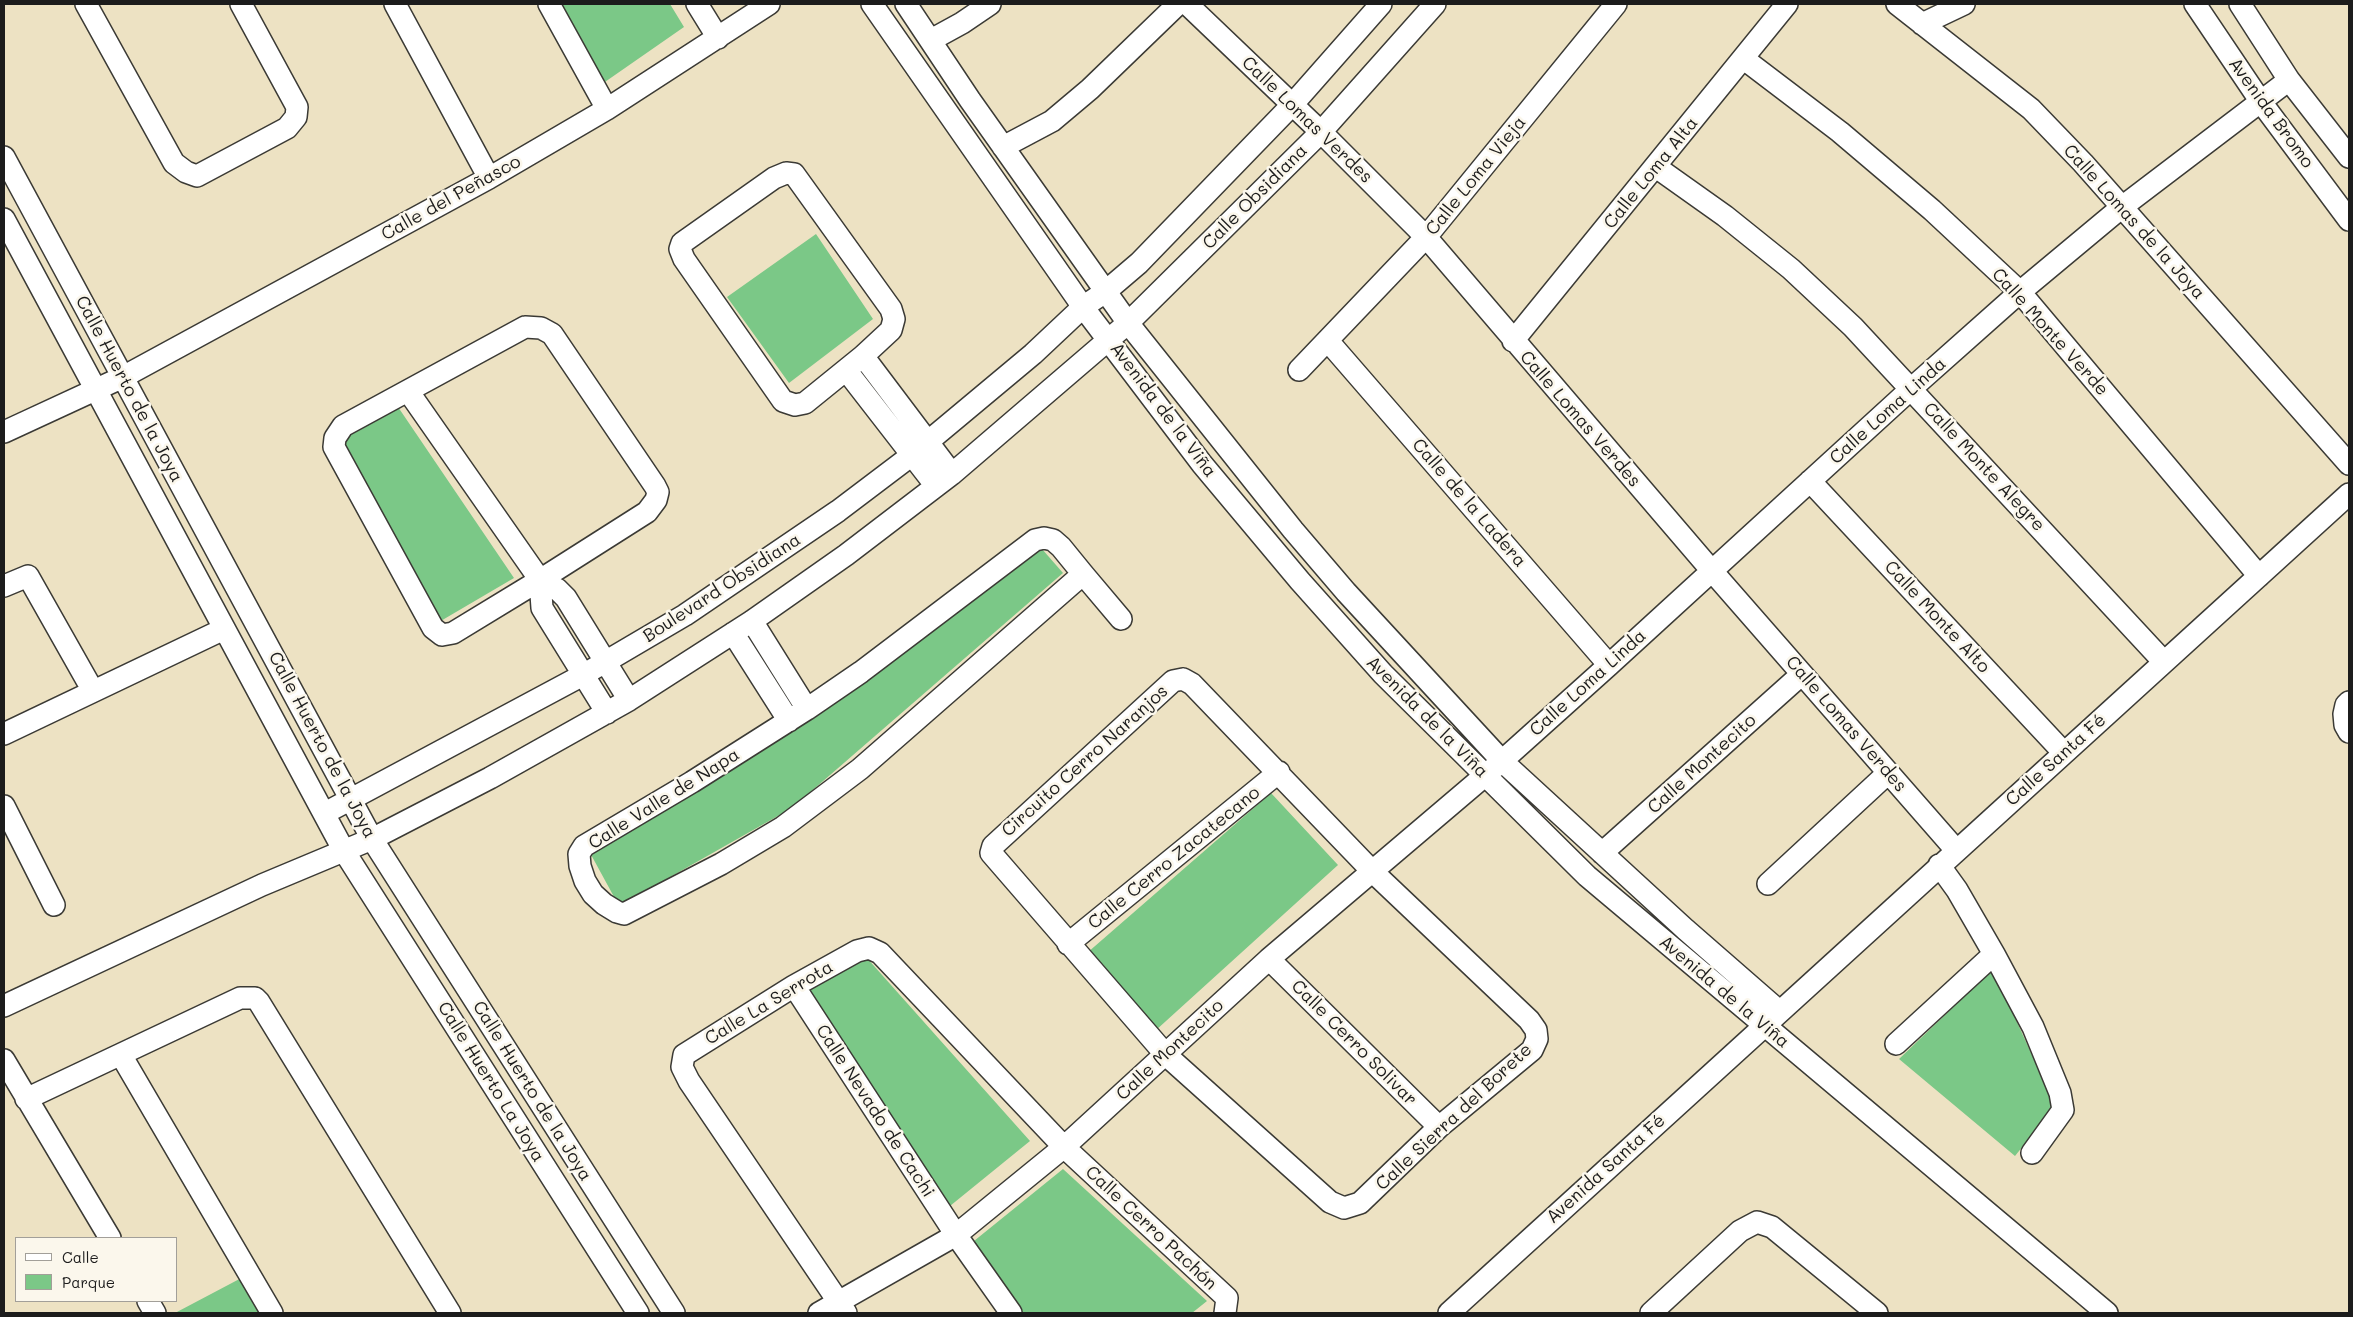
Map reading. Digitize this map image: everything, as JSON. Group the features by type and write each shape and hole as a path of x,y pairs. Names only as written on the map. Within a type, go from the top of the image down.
{"street":[{"path":"86,4 174,162 186,172 197,176 287,128 296,117 297,107 241,4"},
{"path":"395,4 489,178"},
{"path":"549,4 607,109"},
{"path":"696,4 718,38"},
{"name":"Calle del Peñasco","path":"4,432 123,376 489,178 607,109 769,4"},
{"name":"Avenida de la Viña","path":"872,4 1083,307 1202,464 1300,581 1383,674 1588,876 1771,1018"},
{"name":"Avenida de la Viña","path":"906,4 1003,147 1128,323 1293,530 1366,614 1502,760 1602,853 1771,1018 2107,1313"},
{"path":"931,40 962,23 990,4"},
{"path":"1003,147 1026,137 1052,121 1090,89 1178,4"},
{"name":"Calle Lomas Verdes","path":"1187,4 1321,132 1426,238 1712,571 1956,850"},
{"name":"Calle Obsidiana","path":"1083,307 1105,292 1175,228 1292,105 1381,4"},
{"name":"Calle Obsidiana","path":"1109,339 1128,323 1321,132 1435,4"},
{"name":"Calle Loma Vieja","path":"1299,370 1426,238 1616,4"},
{"name":"Calle Loma Alta","path":"1513,341 1787,4"},
{"name":"Calle Lomas de la Joya","path":"1897,4 2031,110 2122,207 2349,464"},
{"path":"1922,24 1964,4"},
{"name":"Avenida Bromo","path":"2196,4 2261,102 2349,220"},
{"name":"Avenida Bromo","path":"2240,4 2289,80 2349,157"},
{"name":"Calle Monte Verde","path":"1744,59 1840,132 1932,210 2020,292 2259,576"},
{"name":"Calle Loma Linda","path":"1502,760 1610,665 1912,388 2020,292 2122,207 2289,80"},
{"name":"Calle Huerto de la Joya","path":"4,157 372,839 674,1313"},
{"name":"Calle Monte Alegre","path":"1656,167 1725,216 1791,269 1854,327 2164,662"},
{"path":"786,173 794,174 891,309 894,319 891,330 863,356 805,403 795,406 783,401 684,259 680,249 682,243 774,178 786,173"},
{"name":"Calle Huerto La Joya","path":"4,219 344,851 638,1313"},
{"name":"Boulevard Obsidiana","path":"325,813 606,662 762,564 838,511 919,448 1033,354 1083,307"},
{"path":"525,327 541,328 552,334 658,492 656,500 647,512 540,580 453,633 442,634 433,628 334,447 335,438 343,426 525,327"},
{"path":"4,1006 262,886 372,839 490,778 629,700 733,633 846,555 944,480 1109,339"},
{"name":"Calle de la Ladera","path":"1328,340 1610,665"},
{"path":"863,356 919,448"},
{"path":"846,370 919,448 944,480"},
{"path":"408,391 540,580 557,589 566,598 629,700"},
{"name":"Calle Monte Alto","path":"1810,481 2064,752"},
{"name":"Calle Santa Fé","path":"1771,1018 2349,494"},
{"name":"Calle Valle de Napa","path":"1084,574 860,769 783,827 721,864 624,914 604,904 593,894 585,881 580,866 579,854 584,846 807,709 861,672 1035,540 1044,538 1053,540 1084,574 1122,619"},
{"path":"4,586 28,576 93,691"},
{"path":"540,580 542,608 606,713"},
{"path":"752,620 807,709"},
{"path":"4,734 224,628"},
{"path":"733,633 789,721"},
{"name":"Calle Montecito","path":"1602,853 1802,674"},
{"name":"Circuito Cerro Naranjos","path":"1166,1055 996,862 991,853 993,846 1173,681 1183,679 1192,684 1279,772 1373,872"},
{"path":"2349,702 2346,705 2344,714 2349,732"},
{"name":"Calle Montecito","path":"819,1313 842,1308 956,1235 1064,1147 1270,959 1502,760"},
{"name":"Calle Cerro Zacatecano","path":"1068,944 1279,772"},
{"path":"1768,884 1888,773"},
{"path":"4,806 12,843 54,905"},
{"path":"1939,865 1957,890 2033,1027 2060,1093 2063,1110 2032,1153"},
{"name":"Calle Sierra del Borete","path":"1166,1055 1330,1202 1344,1208 1360,1203 1439,1127 1532,1050 1537,1039 1536,1030 1529,1020 1373,872"},
{"name":"Calle La Serrota","path":"842,1308 689,1081 682,1068 684,1055 794,986 857,951 869,948 880,952 1064,1147"},
{"path":"1896,1044 1994,954"},
{"name":"Calle Cerro Solivar","path":"1270,959 1439,1127"},
{"name":"Calle Nevado de Cachi","path":"794,986 956,1235 1011,1313"},
{"path":"26,1099 240,998 255,998 260,1002 450,1313"},
{"name":"Avenida Santa Fé","path":"1449,1313 1771,1018"},
{"path":"121,1055 272,1313"},
{"path":"4,1060 109,1237"},
{"name":"Calle Cerro Pachón","path":"1064,1147 1227,1298 1225,1313"},
{"path":"1654,1312 1740,1231 1757,1222 1772,1227 1877,1313"},
{"path":"149,1302 156,1313"}],"green space":[{"path":"560,4 670,4 684,27 602,84"},
{"path":"816,234 873,319 789,383 727,297"},
{"path":"396,404 514,578 439,622 340,436"},
{"path":"1042,549 1063,573 792,808 619,906 589,851 823,710"},
{"path":"1271,793 1338,865 1155,1031 1087,953"},
{"path":"866,957 1030,1141 950,1206 807,990"},
{"path":"1993,969 2055,1106 2015,1156 1899,1059"},
{"path":"1063,1169 1207,1301 1192,1313 1023,1313 974,1241"},
{"path":"247,1275 269,1313 175,1313"}]}
